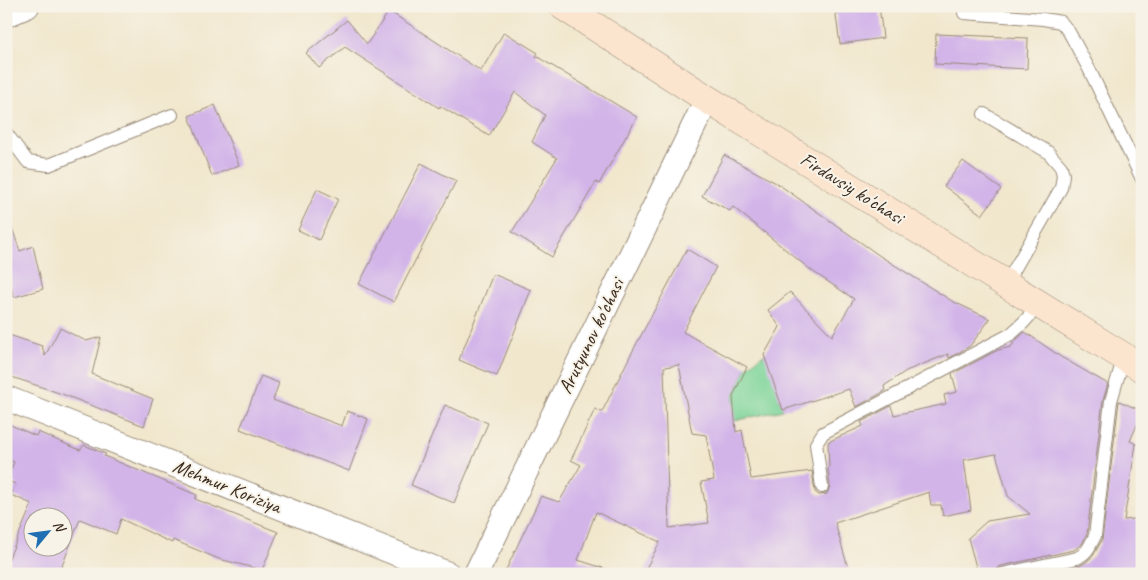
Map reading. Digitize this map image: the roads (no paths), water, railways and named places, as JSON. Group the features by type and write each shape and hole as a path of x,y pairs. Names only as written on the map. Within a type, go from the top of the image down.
{"main road":[{"name":"Firdavsiy ko'chasi","path":"563,6 707,99 1133,362"}],"street":[{"path":"6,15 27,6"},
{"name":"Arutyunov ko'chasi","path":"476,574 707,99"},
{"name":"Mehmur Koriziya","path":"6,398 448,574"}],"lane":[{"path":"964,13 1034,18 1060,22 1069,32 1089,70 1142,179"},
{"path":"984,114 1048,152 1061,167 1063,175 1061,188 1006,284"},
{"path":"6,133 28,162 49,165 172,115"},
{"path":"822,487 816,444 823,434 1011,334 1039,304"},
{"path":"1003,574 1078,558 1090,548 1095,536 1111,401 1133,362"}]}
